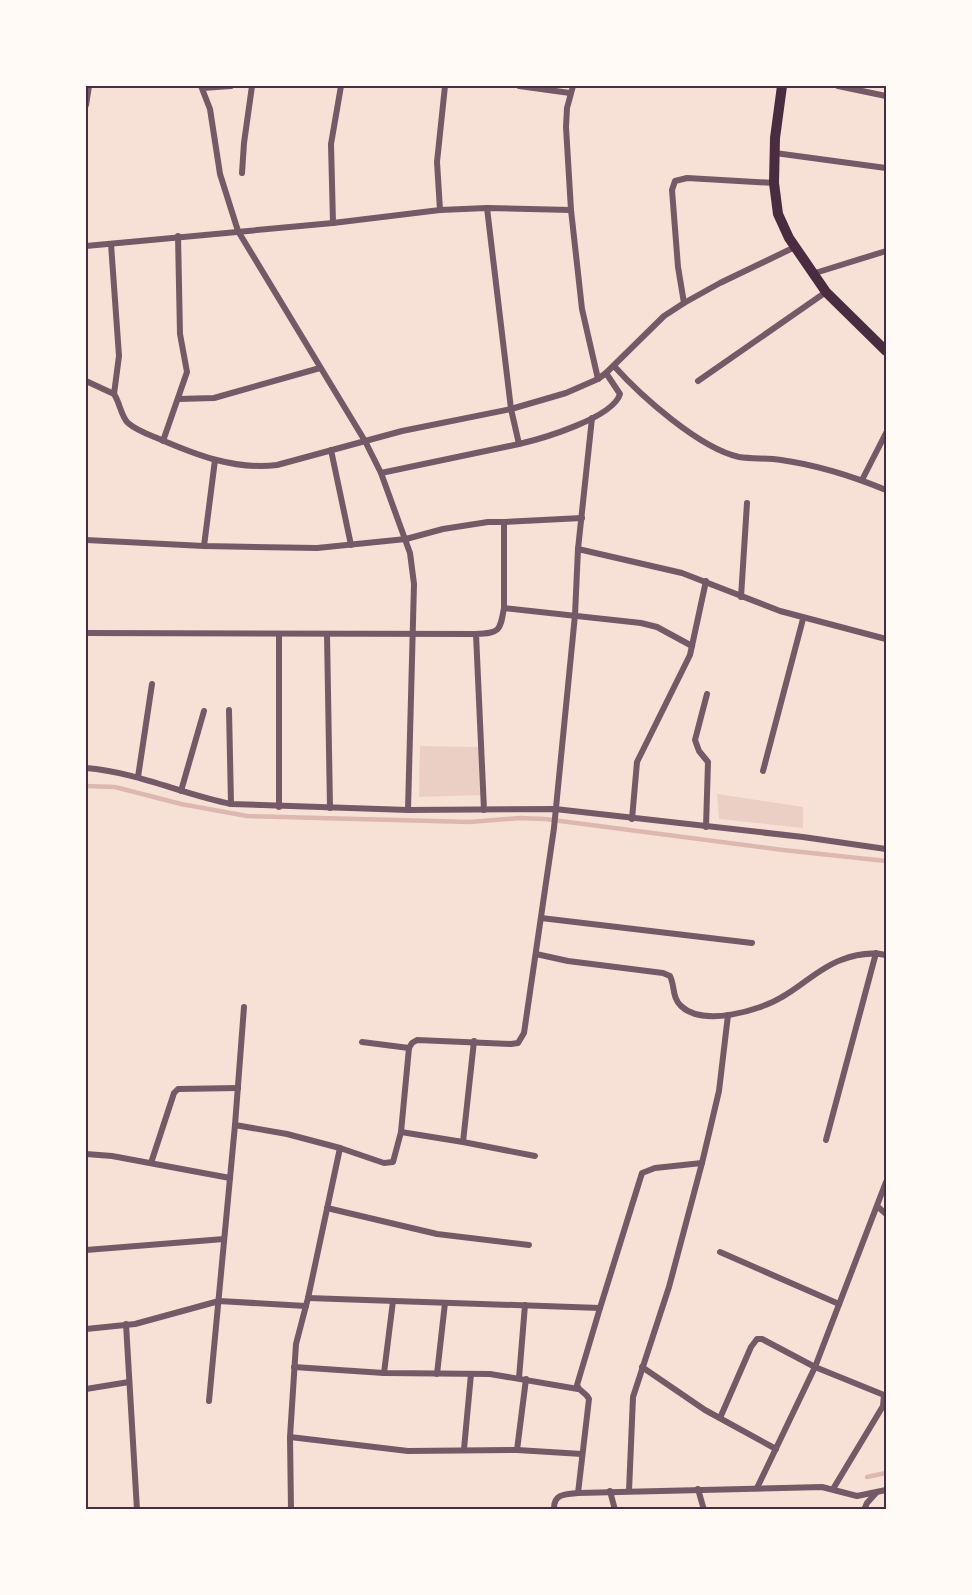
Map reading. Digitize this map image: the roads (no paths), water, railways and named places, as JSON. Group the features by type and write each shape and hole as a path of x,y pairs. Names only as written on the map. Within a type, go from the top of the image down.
{"main road":[{"path":"783,86 775,138 774,183 778,214 795,247 826,292 886,351"}],"street":[{"path":"86,105 89,86"},
{"path":"231,86 202,87 210,109 220,174 238,231 365,441 381,473 406,538 413,569 408,810"},
{"path":"242,173 252,86"},
{"path":"333,223 331,144 341,86"},
{"path":"440,210 437,162 445,86"},
{"path":"519,86 570,93"},
{"path":"573,86 566,127 571,210 582,309 598,379"},
{"path":"838,86 886,96"},
{"path":"775,153 886,168"},
{"path":"684,303 678,267 672,190 675,181 687,178 774,183"},
{"path":"487,208 511,410 519,444"},
{"path":"86,246 333,223 440,210 487,208 571,210"},
{"path":"163,441 187,372 180,334 178,236"},
{"path":"111,244 119,356 114,394 127,422 136,429 163,441 214,460 259,467 277,465 402,431 511,410 566,393 606,373 664,316 684,303 795,247"},
{"path":"812,274 886,251"},
{"path":"698,381 826,292"},
{"path":"614,366 656,407 704,442 740,457 780,460 826,469 886,490"},
{"path":"178,399 214,398 320,368"},
{"path":"381,473 519,444 553,435 592,418 619,399 618,389 606,373"},
{"path":"86,381 114,394"},
{"path":"235,1125 286,1134 389,1163 395,1157 401,1132 409,1048 412,1042 417,1040 474,1041 511,1044 522,1040 554,828 575,615 578,549 592,418"},
{"path":"862,480 886,433"},
{"path":"331,450 351,545"},
{"path":"204,546 214,460"},
{"path":"741,597 747,503"},
{"path":"86,540 286,549 351,545 406,538 488,522 582,518"},
{"path":"86,633 476,634 495,632 501,627 504,608 504,522"},
{"path":"578,549 682,573 741,597 803,618 886,639"},
{"path":"632,819 637,762 684,671 706,581"},
{"path":"504,608 641,623 657,627 692,645"},
{"path":"763,771 803,618"},
{"path":"279,634 279,807"},
{"path":"327,634 330,808"},
{"path":"476,634 484,810"},
{"path":"138,777 152,684"},
{"path":"706,827 708,762 696,746 695,740 707,694"},
{"path":"229,710 231,804"},
{"path":"181,791 204,711"},
{"path":"86,768 138,777 205,799 231,804 408,810 555,811 803,837 886,849"},
{"path":"541,918 752,943"},
{"path":"536,954 670,976 674,984 675,998 680,1006 687,1011 715,1017 774,1002 838,960 856,955 876,953 886,955"},
{"path":"826,1140 876,953"},
{"path":"209,1401 244,1007"},
{"path":"629,1491 632,1406 642,1367 669,1287 702,1163 719,1091 728,1015"},
{"path":"462,1142 474,1041"},
{"path":"362,1042 409,1048"},
{"path":"151,1163 172,1099 178,1089 238,1088"},
{"path":"401,1132 535,1156"},
{"path":"291,1509 290,1437 296,1344 340,1148"},
{"path":"86,1154 151,1163 230,1178"},
{"path":"578,1389 578,1380 642,1173 655,1168 702,1163"},
{"path":"757,1488 815,1367 886,1182"},
{"path":"877,1206 886,1215"},
{"path":"327,1208 437,1234 529,1245"},
{"path":"86,1250 224,1239"},
{"path":"720,1252 840,1304"},
{"path":"308,1298 600,1308"},
{"path":"86,1329 135,1324 219,1301 306,1306"},
{"path":"384,1373 393,1301"},
{"path":"437,1374 445,1303"},
{"path":"517,1450 525,1305"},
{"path":"126,1324 137,1509"},
{"path":"720,1418 757,1338 815,1367 884,1395 886,1400 837,1490"},
{"path":"294,1367 384,1373 490,1374 578,1389 589,1399 578,1492"},
{"path":"642,1367 692,1402 776,1449"},
{"path":"464,1449 471,1374"},
{"path":"86,1389 129,1382"},
{"path":"290,1437 408,1451 464,1449 582,1454"},
{"path":"554,1509 555,1500 560,1495 578,1492 822,1487 857,1496 886,1490"},
{"path":"698,1489 704,1509"},
{"path":"610,1491 615,1509"},
{"path":"864,1509 876,1493"}],"waterway":[{"path":"86,786 115,787 181,804 247,816 470,822 520,818 545,819 886,861"},
{"path":"867,1477 886,1473"}]}
